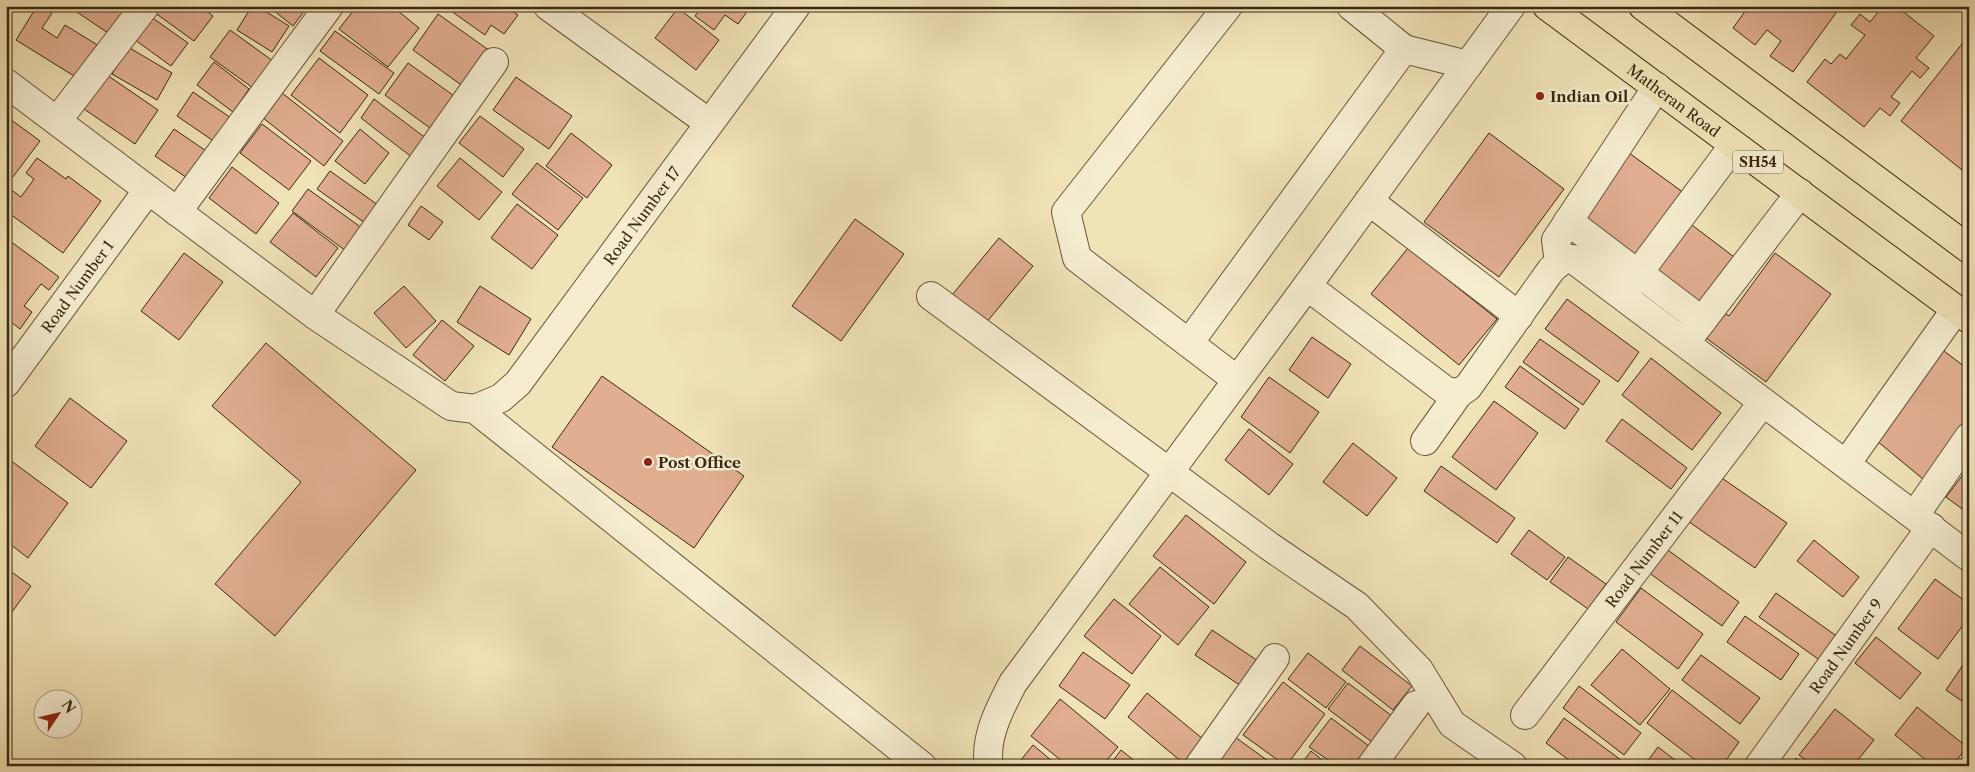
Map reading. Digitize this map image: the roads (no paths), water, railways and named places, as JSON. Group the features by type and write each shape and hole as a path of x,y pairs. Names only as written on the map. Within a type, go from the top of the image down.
{"main road":[{"name":"Matheran Road","path":"1547,6 1962,314"},
{"path":"1643,6 1969,249"}],"street":[{"path":"57,121 145,6"},
{"path":"177,212 319,35 329,6"},
{"path":"548,6 709,123"},
{"name":"Road Number 17","path":"475,408 501,398 518,383 796,6"},
{"path":"1228,6 1066,212 1077,258 1237,380"},
{"path":"1351,6 1404,49 1468,65"},
{"path":"989,766 987,756 996,716 1012,683 1307,286 1511,6"},
{"path":"1189,343 1404,49"},
{"path":"315,315 494,62"},
{"path":"6,83 315,315 451,406 475,408 922,766"},
{"path":"1559,262 1556,240 1658,88"},
{"path":"1618,293 1729,141"},
{"name":"Road Number 1","path":"6,383 148,190"},
{"path":"1685,344 1800,193"},
{"path":"1369,201 1519,316"},
{"path":"1568,220 1702,321"},
{"path":"1425,441 1459,393 1468,387 1551,270 1562,259 1573,259 1969,557"},
{"path":"1307,286 1446,391 1459,393"},
{"path":"930,296 1269,546 1357,606 1418,670 1452,724 1513,766"},
{"path":"1846,464 1962,314"},
{"name":"Road Number 11","path":"1525,715 1763,402"},
{"name":"Road Number 9","path":"1759,766 1923,521 1969,436"},
{"path":"1199,766 1274,658"},
{"path":"1371,766 1416,705"}],"place":[{"name":"Indian Oil","path":"1540,96"},
{"name":"Post Office","path":"648,462"}]}
